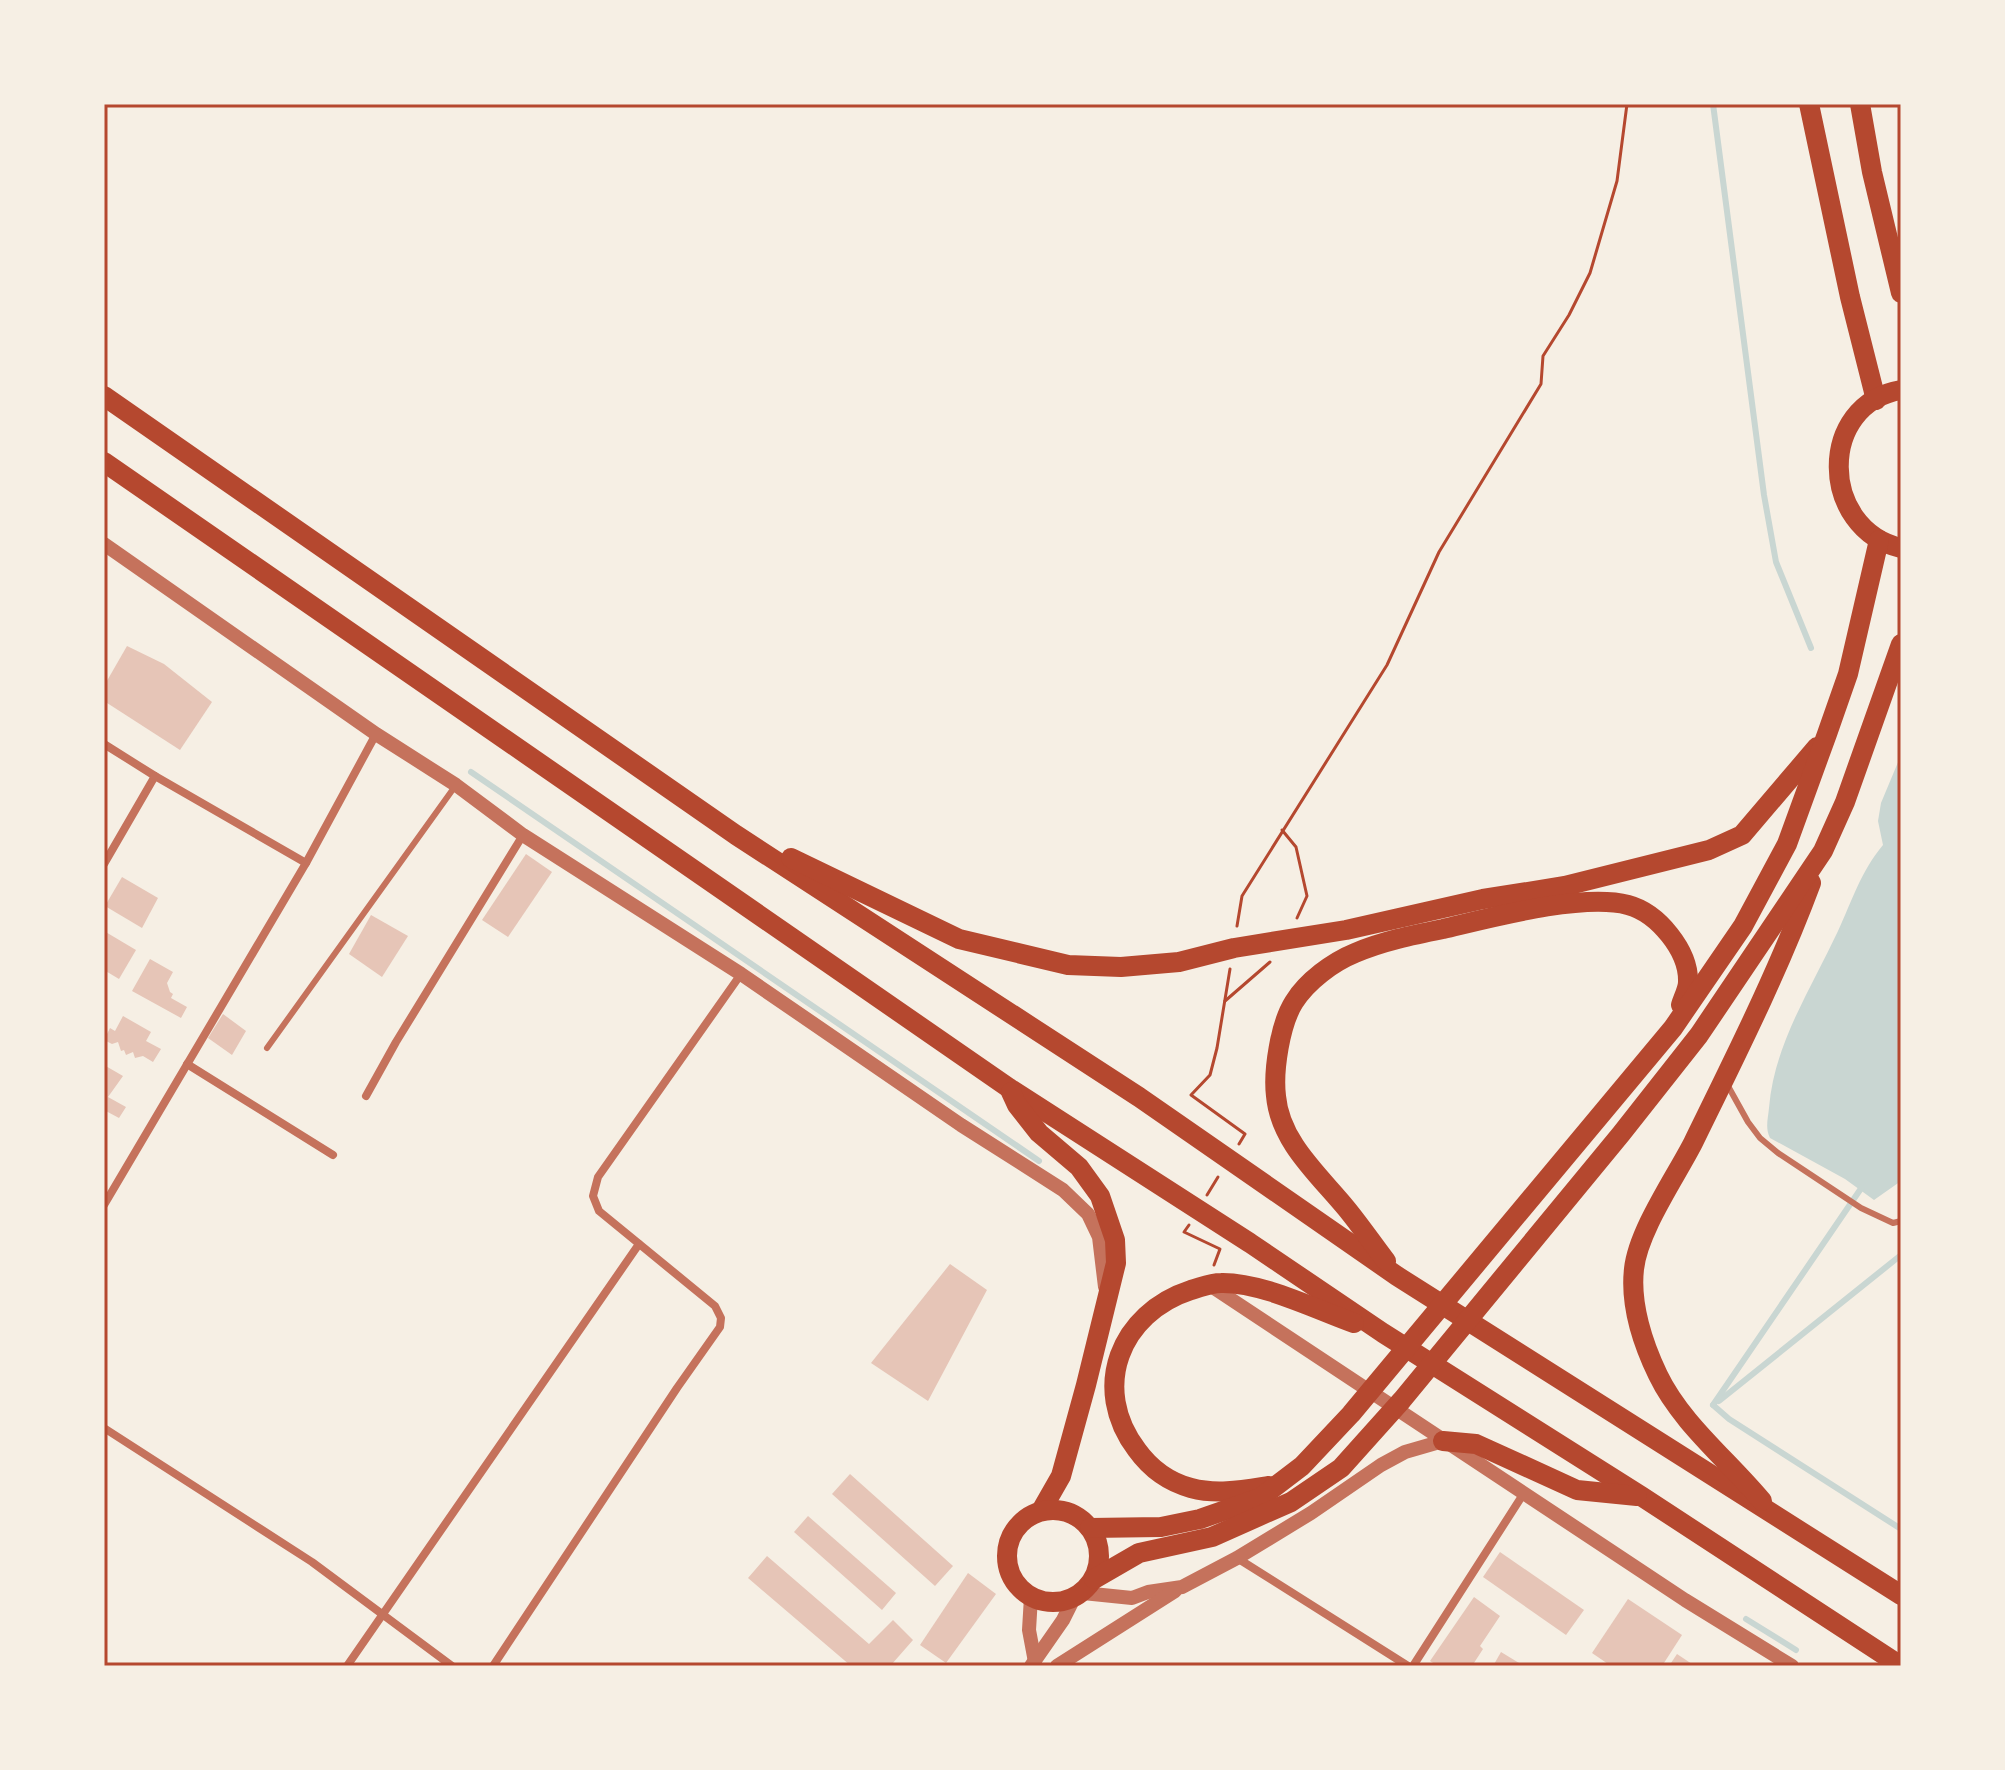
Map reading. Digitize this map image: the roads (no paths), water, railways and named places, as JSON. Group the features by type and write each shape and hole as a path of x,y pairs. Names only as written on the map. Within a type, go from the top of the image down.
{"highway":[{"path":"1860,104 1872,172 1901,293"},
{"path":"1809,105 1850,297 1876,400"},
{"path":"1901,390 1876,400 1861,412 1842,443 1838,461 1838,480 1851,515 1863,529 1879,540 1901,548"},
{"path":"104,396 736,835 1139,1097 1397,1276 1901,1595"},
{"path":"104,462 1009,1088 1901,1666"},
{"path":"1090,1528 1139,1529 1200,1519 1260,1498 1311,1457 1351,1414 1673,1028 1743,926 1787,844 1848,674 1879,540"},
{"path":"1778,1519 1666,1391 1642,1337 1634,1297 1634,1268 1650,1220 1724,1079 1784,955 1845,802 1901,644"},
{"path":"736,835 807,865 959,939 1068,965 1121,967 1179,962 1234,948 1346,930 1483,899 1565,886 1709,850 1742,835 1827,734"},
{"path":"1084,1590 1100,1562 1098,1544 1090,1528 1076,1516 1059,1510 1041,1511 1024,1520 1013,1533 1007,1551 1009,1569 1017,1585 1031,1597 1045,1602 1060,1602 1084,1590 1139,1553 1212,1537 1291,1502 1325,1480 1365,1443 1699,1035 1823,851"},
{"path":"1397,1276 1345,1206 1308,1165 1281,1117 1276,1097 1277,1058 1293,1003 1304,989 1340,960 1381,943 1499,916 1607,901 1638,908 1674,939 1686,964 1688,983 1673,1028"},
{"path":"1009,1088 1017,1105 1039,1133 1079,1167 1100,1196 1115,1240 1116,1263 1061,1476 1041,1511"},
{"path":"1273,1485 1214,1492 1188,1488 1163,1476 1145,1460 1126,1435 1117,1409 1116,1372 1128,1336 1158,1305 1177,1294 1208,1284 1246,1284 1383,1333"},
{"path":"1443,1441 1476,1444 1577,1490 1641,1496"}],"street":[{"path":"104,544 376,734 456,785 523,835 741,974 1078,1203 1088,1214 1099,1237 1106,1301"},
{"path":"104,1205 306,863 376,734"},
{"path":"104,744 306,863"},
{"path":"104,864 155,776"},
{"path":"366,1096 523,835"},
{"path":"493,1666 720,1327 721,1318 715,1306 599,1211 593,1196 598,1177 741,974"},
{"path":"187,1064 333,1155"},
{"path":"347,1666 639,1244"},
{"path":"1208,1284 1685,1600 1792,1666"},
{"path":"104,1428 312,1562 452,1666"},
{"path":"1057,1666 1182,1587 1237,1558 1348,1490 1381,1465 1405,1452 1443,1441"},
{"path":"1237,1558 1411,1666 1524,1493"},
{"path":"1033,1664 1084,1590 1132,1598 1148,1592 1182,1587"},
{"path":"1031,1597 1029,1630 1033,1664"}],"lane":[{"path":"267,1048 456,785"},
{"path":"1724,1079 1748,1122 1760,1138 1778,1153 1861,1208 1893,1223 1901,1221"}],"waterway":[{"path":"1713,104 1764,495 1776,562 1811,648"},
{"path":"471,772 1039,1161"},
{"path":"1713,1405 1862,1187"},
{"path":"1719,1401 1901,1255"},
{"path":"1713,1405 1729,1419 1901,1529"},
{"path":"1746,1619 1796,1650"}]}
